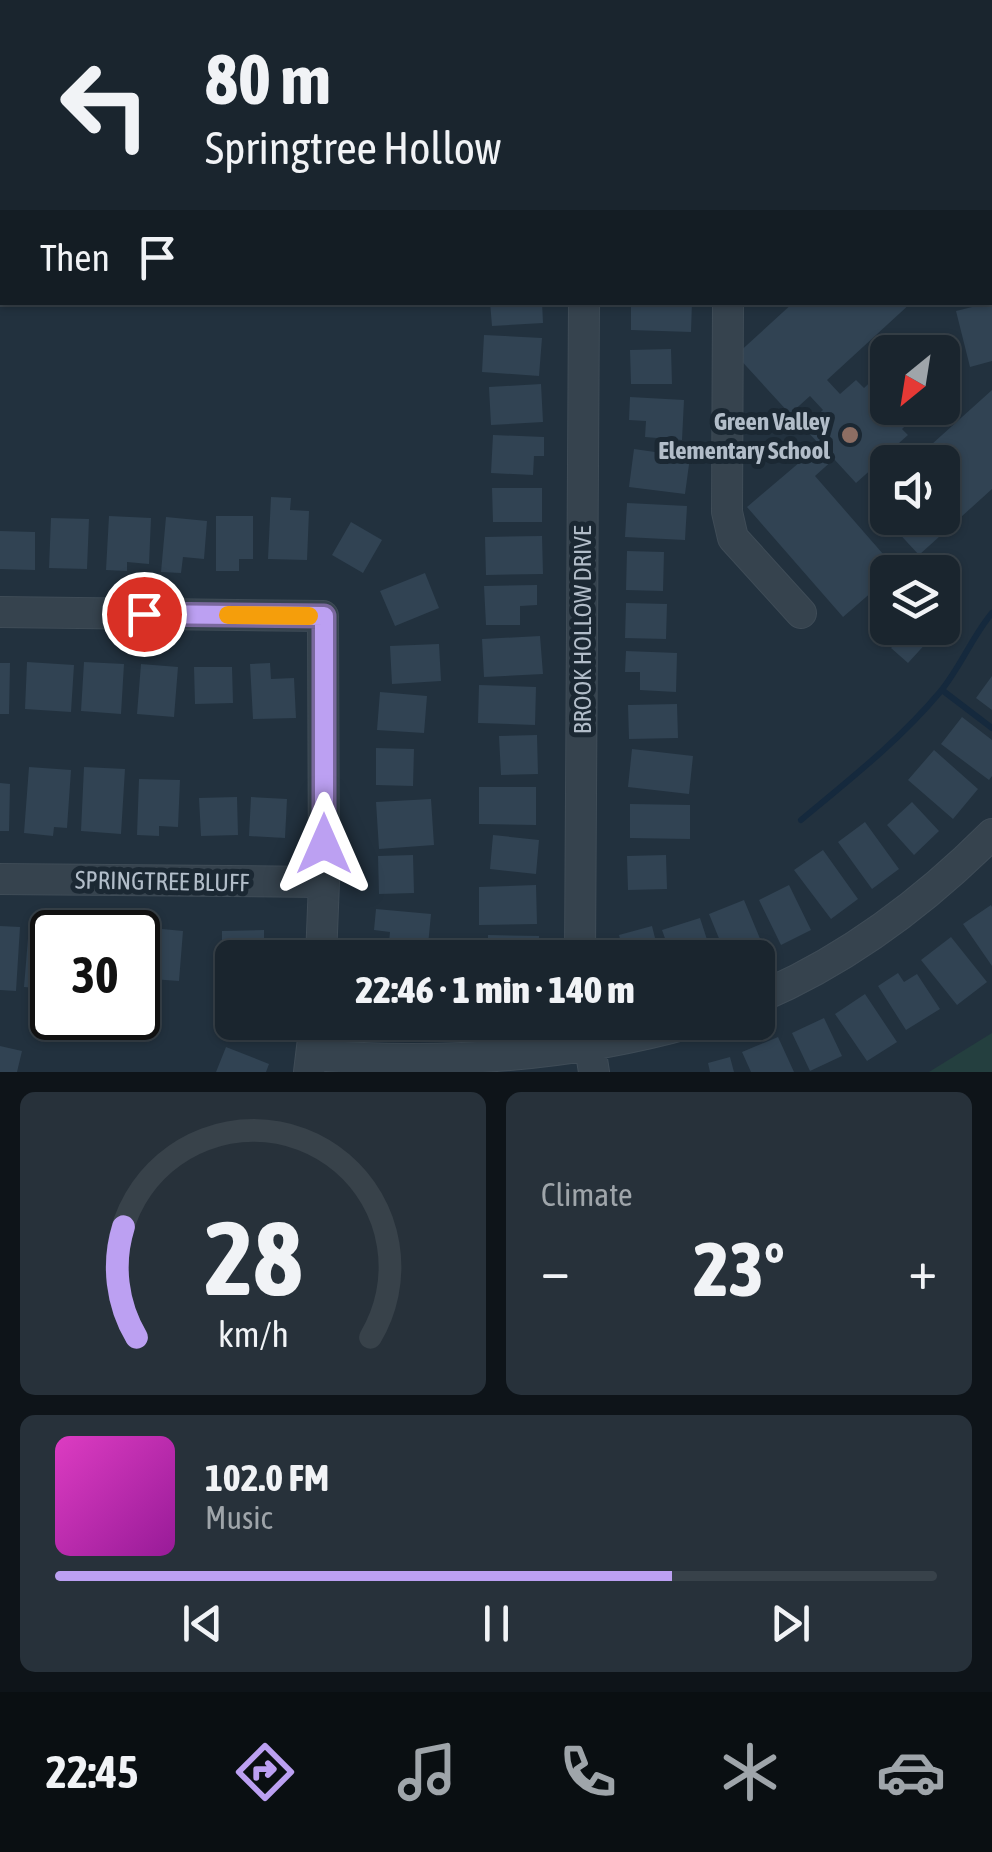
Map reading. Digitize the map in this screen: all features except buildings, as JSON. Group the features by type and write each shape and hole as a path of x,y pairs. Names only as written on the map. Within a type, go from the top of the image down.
{"street":[{"name":"BROOK HOLLOW DRIVE","path":"580,940 584,305"},
{"path":"728,305 727,512 732,538 800,613"},
{"path":"0,612 324,616 321,940"},
{"path":"775,990 825,966 896,920 950,876 992,834"},
{"name":"SPRINGTREE BLUFF","path":"0,879 324,882"},
{"path":"310,1063 590,1047 619,1040"}],"green space":[{"path":"992,1033 992,1072 929,1072"}],"waterway":[{"path":"801,820 925,710 992,613"},
{"path":"942,690 992,728"}],"slow traffic":[{"path":"228,615 309,616"}],"place":[{"name":"Green Valley Elementary School","path":"850,435"}],"route":[{"path":"144,614 324,616 324,844"}]}
